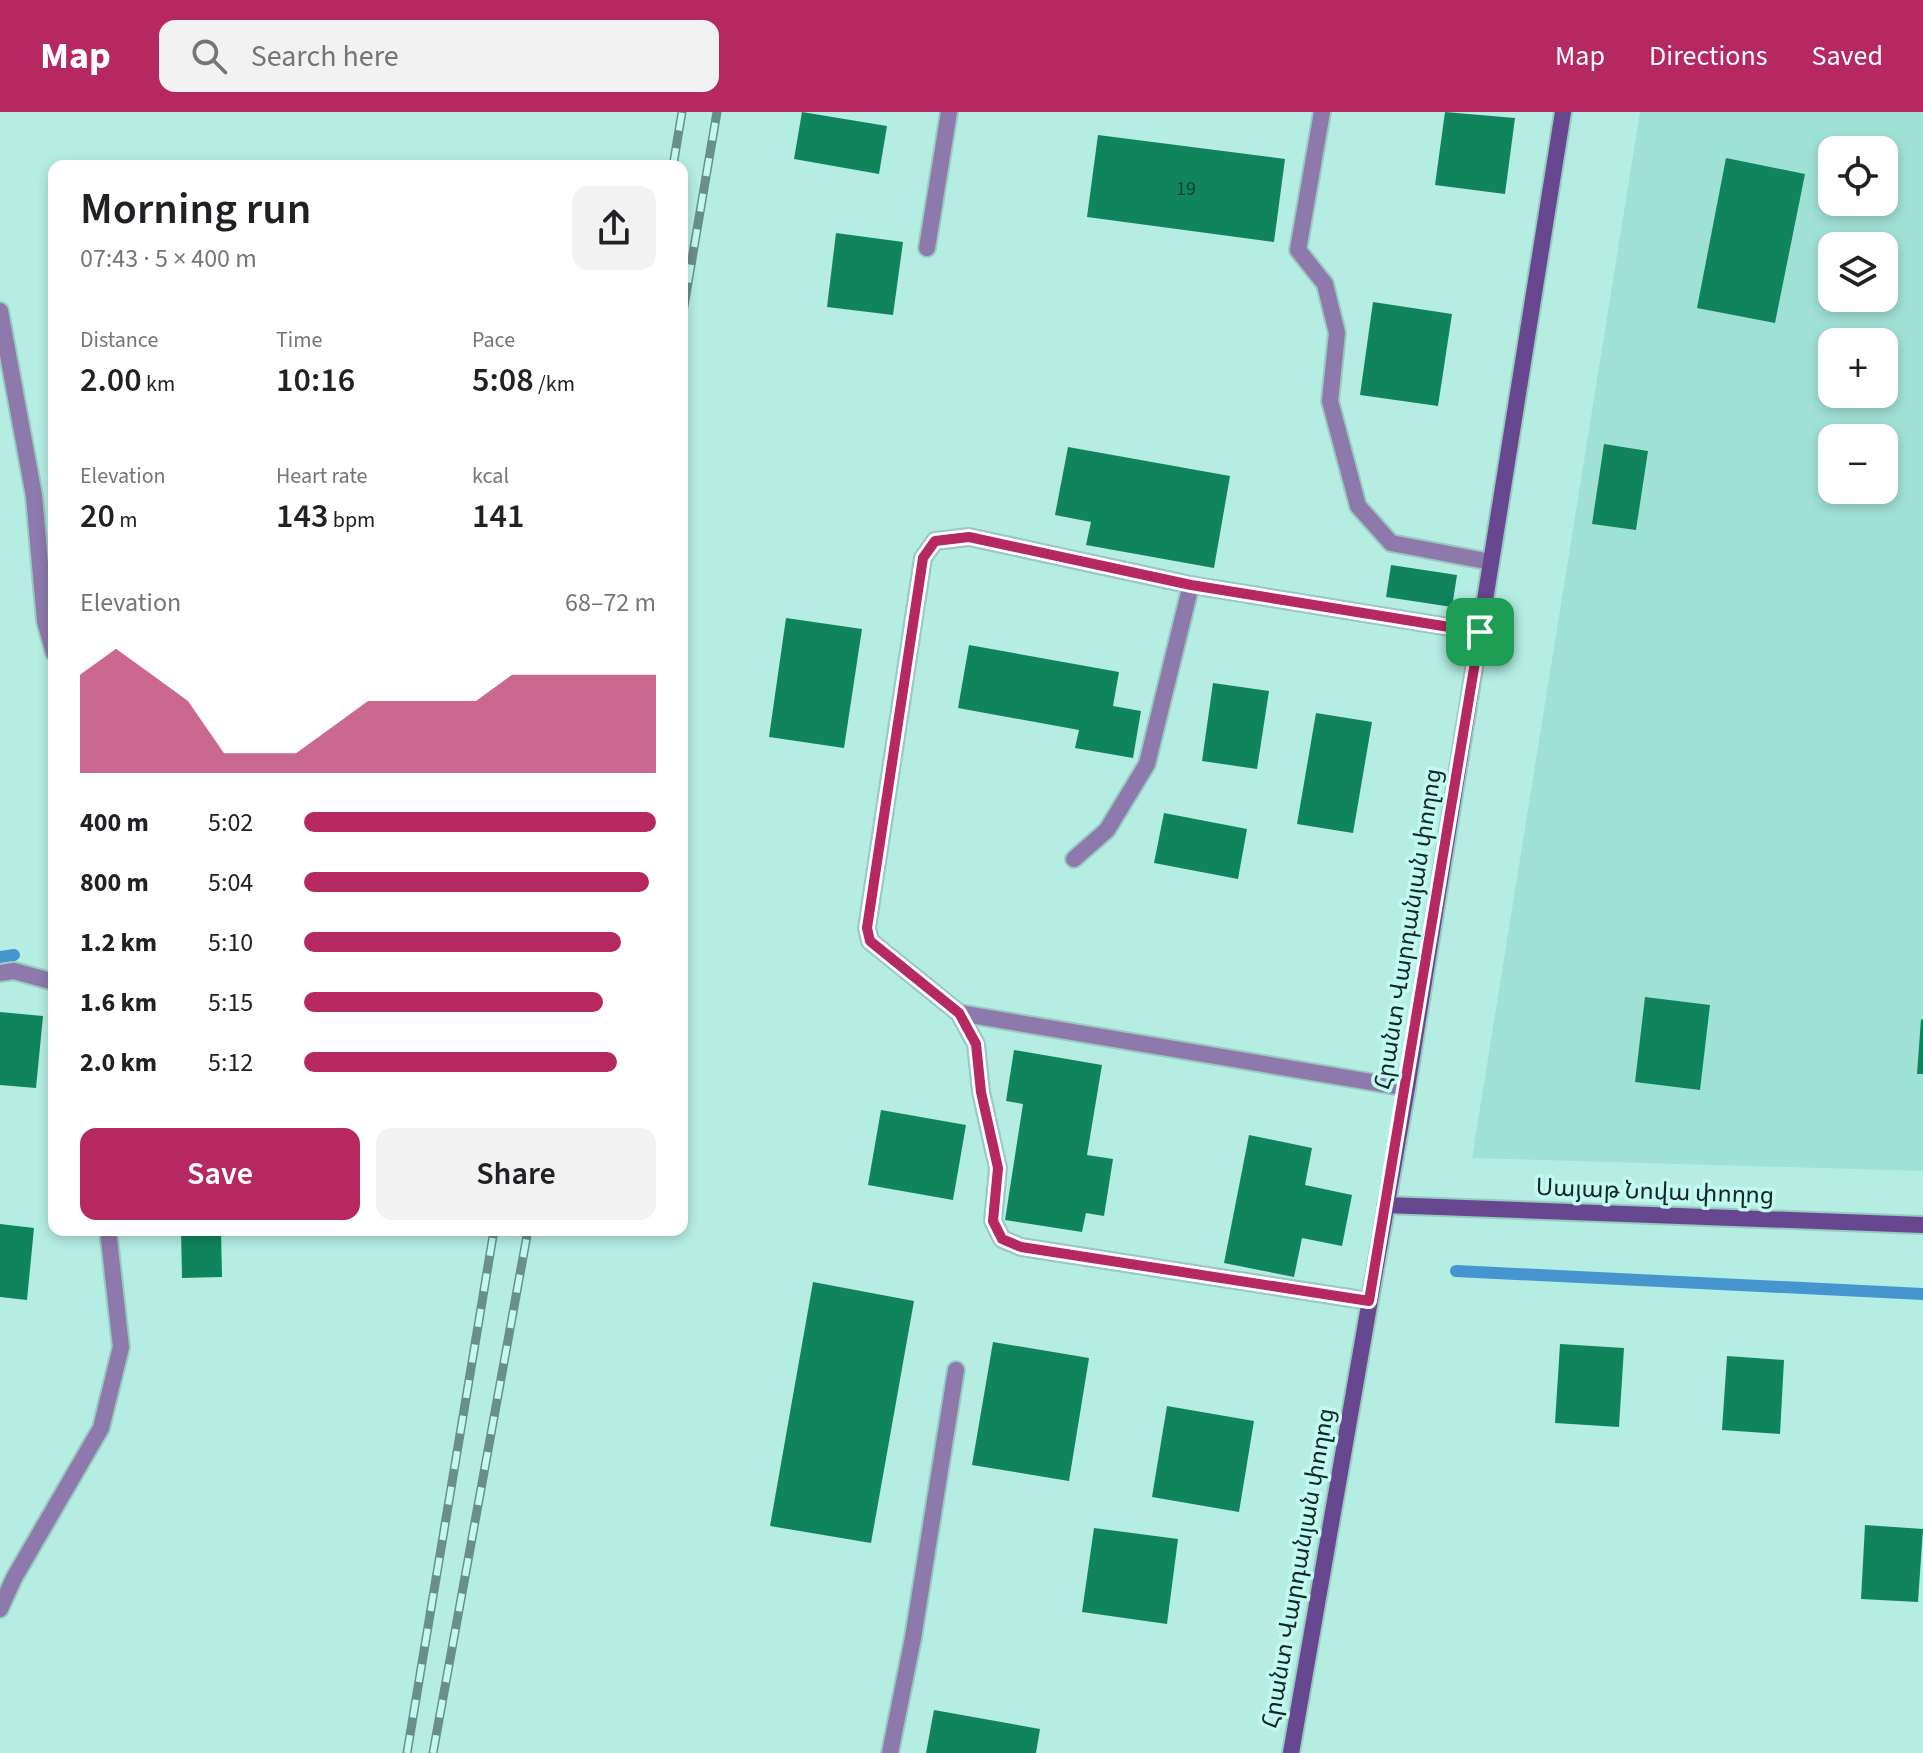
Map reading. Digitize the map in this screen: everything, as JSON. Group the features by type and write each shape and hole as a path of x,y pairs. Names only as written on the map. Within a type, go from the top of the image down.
{"main road":[{"name":"Հրանտ Վարդանյան փողոց","path":"1291,1753 1407,1088 1563,112"},
{"name":"Սայաթ Նովա փողոց","path":"1386,1205 1923,1225"}],"street":[{"path":"927,248 949,112"},
{"path":"1322,112 1298,250 1325,284 1337,333 1330,401 1358,506 1391,543 1491,562"},
{"path":"0,311 34,496 48,632"},
{"path":"1369,1301 1021,1247 1002,1239 993,1221 998,1168 981,1092 976,1044 959,1013 870,941 867,928 923,558 935,541 969,537 1191,585 1480,632"},
{"path":"1074,859 1107,830 1147,764 1191,585"},
{"path":"0,973 14,971 48,980"},
{"path":"959,1013 1407,1088"},
{"path":"0,1609 14,1578 101,1428 121,1347 109,1236"},
{"path":"890,1753 913,1638 956,1370"}],"shaded area":[{"path":"1640,112 1923,112 1923,1171 1472,1158"}],"building":[{"path":"802,112 887,126 879,174 794,159"},
{"path":"1445,112 1515,118 1505,194 1435,185"},
{"path":"1098,135 1285,159 1274,242 1087,217"},
{"path":"1726,158 1805,174 1775,323 1697,308"},
{"path":"836,233 903,242 893,315 827,307"},
{"path":"1373,302 1452,314 1438,406 1360,395"},
{"path":"1604,444 1648,451 1636,530 1592,524"},
{"path":"1068,447 1230,476 1214,568 1086,545 1091,522 1055,515"},
{"path":"1391,565 1457,575 1452,607 1386,597"},
{"path":"786,618 862,629 844,748 769,737"},
{"path":"969,645 1119,672 1113,706 1141,711 1133,758 1075,748 1079,730 958,708"},
{"path":"1213,683 1269,691 1257,769 1202,761"},
{"path":"1316,713 1372,722 1353,833 1297,824"},
{"path":"1164,813 1247,829 1238,879 1154,863"},
{"path":"1645,997 1710,1005 1700,1090 1635,1082"},
{"path":"0,1012 43,1016 36,1088 0,1085"},
{"path":"1921,1019 1923,1074 1917,1074"},
{"path":"1014,1050 1102,1065 1087,1155 1113,1159 1104,1216 1086,1213 1082,1232 1005,1220 1023,1104 1006,1101"},
{"path":"881,1110 966,1125 953,1200 868,1185"},
{"path":"1249,1135 1312,1148 1305,1185 1352,1195 1342,1246 1302,1238 1294,1277 1224,1263"},
{"path":"0,1224 34,1228 27,1300 0,1297"},
{"path":"181,1236 221,1236 222,1277 182,1278"},
{"path":"813,1282 914,1301 871,1543 770,1526"},
{"path":"993,1342 1089,1358 1069,1481 972,1465"},
{"path":"1560,1344 1624,1348 1619,1427 1555,1423"},
{"path":"1727,1356 1784,1360 1780,1434 1722,1430"},
{"path":"1167,1406 1254,1421 1239,1512 1152,1497"},
{"path":"1865,1525 1923,1529 1918,1602 1861,1599"},
{"path":"1094,1528 1178,1539 1167,1624 1082,1612"},
{"path":"934,1710 1040,1729 1036,1753 926,1753"}],"waterway":[{"path":"0,957 14,955"},
{"path":"1456,1271 1923,1294"}],"railway":[{"path":"674,160 682,112"},
{"path":"688,283 717,112"},
{"path":"407,1753 493,1236"},
{"path":"433,1753 527,1236"}],"route":[{"path":"969,537 1191,585 1480,632 1407,1088 1369,1301 1021,1247 1002,1239 993,1221 998,1168 981,1092 976,1044 959,1013 870,941 867,928 923,558 935,541 969,537"}]}
